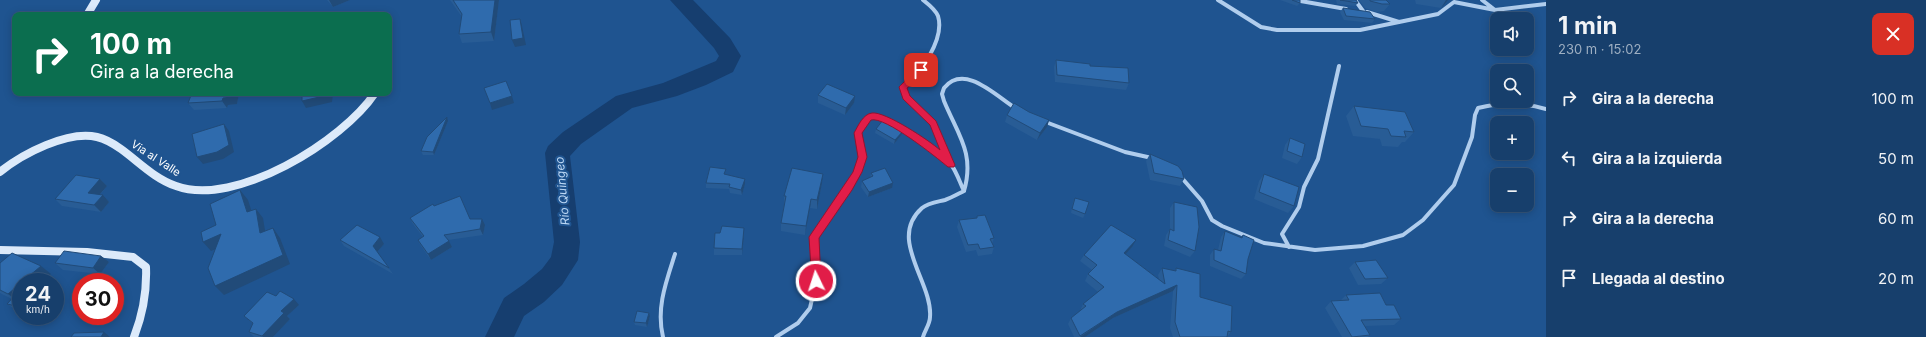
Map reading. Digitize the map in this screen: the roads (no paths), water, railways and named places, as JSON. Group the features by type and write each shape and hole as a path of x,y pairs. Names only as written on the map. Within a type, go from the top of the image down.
{"main road":[{"path":"89,12 96,0"},
{"name":"Via al Valle","path":"0,172 22,155 39,147 73,137 95,136 108,140 170,183 184,188 201,191 244,183 306,154 345,126 358,114 373,96"},
{"path":"0,250 87,252 133,257 146,267 147,286 143,317 134,337"}],"street":[{"path":"923,0 933,8 938,17 938,34 927,61 915,78 903,87 906,97 933,124 964,191"},
{"path":"1218,0 1261,27 1277,30 1360,30 1438,14 1454,2 1495,10 1546,4"},
{"path":"1295,0 1350,10"},
{"path":"1355,0 1363,11"},
{"path":"1482,0 1495,10"},
{"path":"1356,10 1399,22"},
{"path":"1289,247 1282,234 1299,207 1304,187 1318,159 1339,66"},
{"path":"923,337 931,315 913,257 909,231 911,220 921,209 930,203 946,200 964,191 968,181 968,154 944,101 942,94 944,86 950,82 963,79 976,81 1020,111"},
{"path":"1179,175 1202,201 1212,220 1222,226 1264,243 1315,250 1349,247 1377,242 1403,235 1422,220 1454,185 1472,136 1475,115 1478,108 1490,104 1508,102 1546,108"},
{"path":"776,337 798,323 810,308 816,281 814,237 849,188 858,172 862,157 858,133 868,118 873,116 896,125 932,148 951,165"},
{"path":"1038,119 1125,152 1157,160"},
{"path":"663,337 659,324 663,290 676,254"}],"waterway":[{"name":"Río Quingeo","path":"499,337 514,307 534,293 552,277 564,260 567,242 557,153 572,138 624,102 669,90 698,79 725,66 730,56 722,43 681,0"}]}
